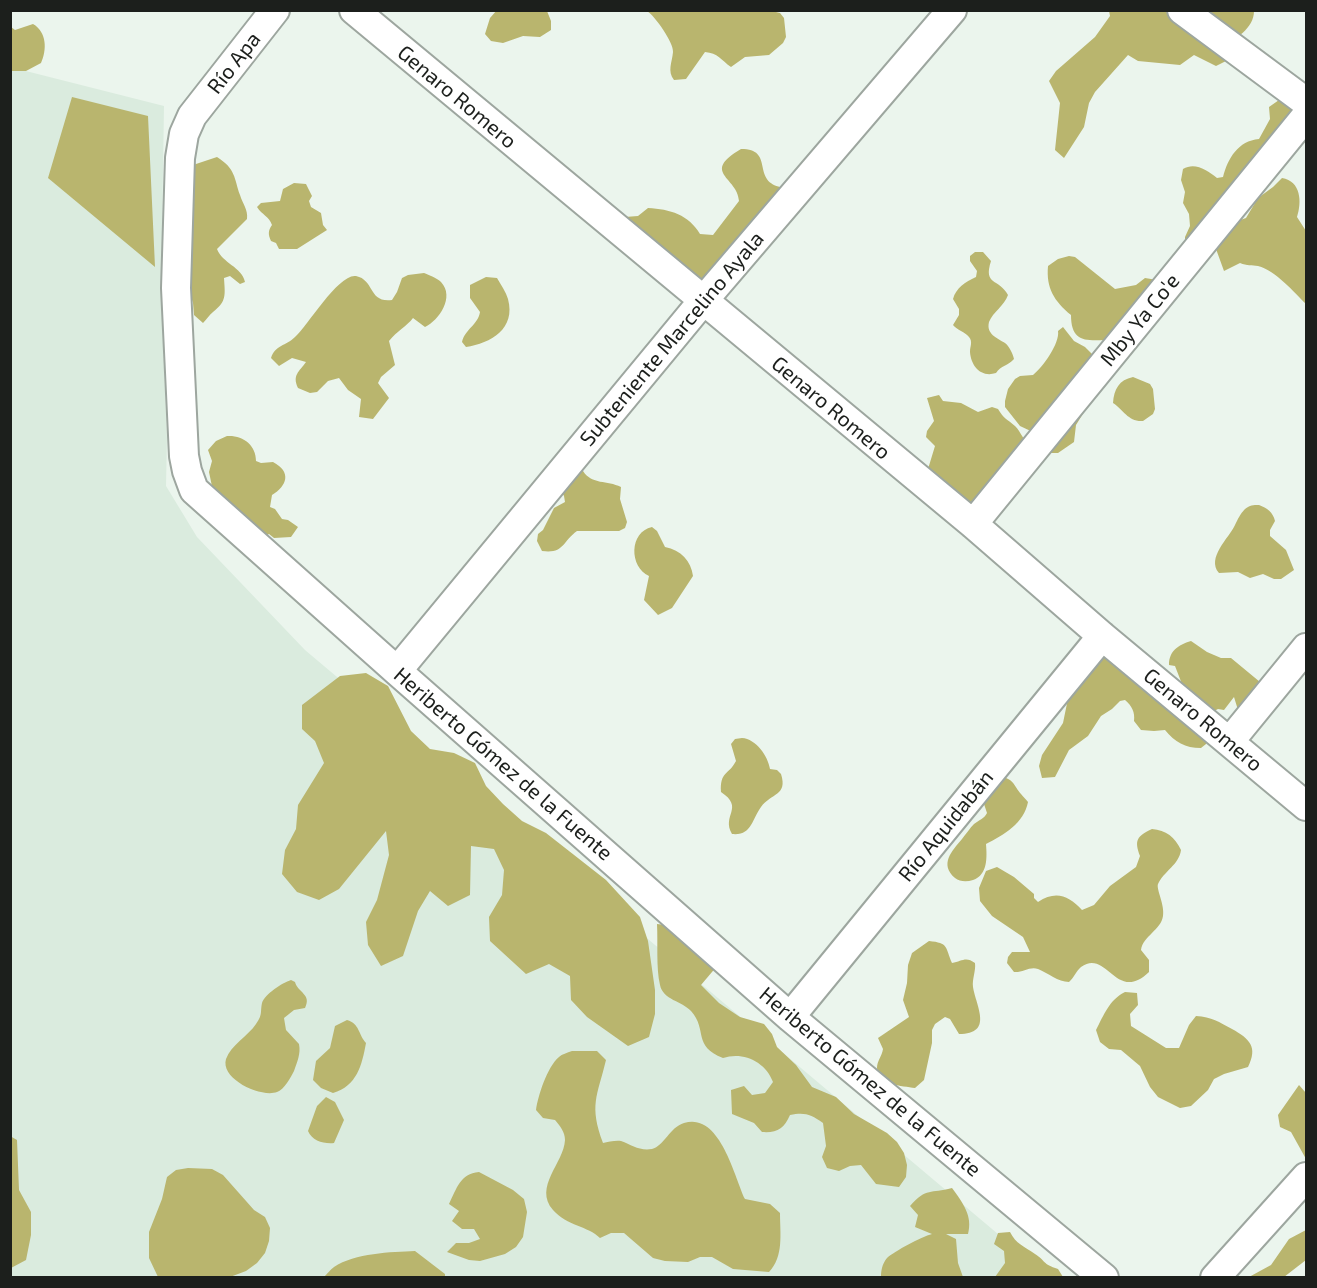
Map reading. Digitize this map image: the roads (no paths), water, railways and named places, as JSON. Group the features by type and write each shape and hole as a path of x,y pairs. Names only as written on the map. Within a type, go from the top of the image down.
{"street":[{"name":"Río Apa","path":"192,116 275,10"},
{"name":"Genaro Romero","path":"354,10 702,302 973,524 1102,636 1306,806"},
{"name":"Subteniente Marcelino Ayala","path":"397,671 702,302 952,10"},
{"path":"1182,10 1306,102"},
{"name":"Heriberto Gómez de la Fuente","path":"192,116 184,134 180,158 176,288 182,427 187,471 194,490 790,1017 1104,1278"},
{"name":"Mby Ya Co'e","path":"973,524 1306,116"},
{"name":"Río Aquidabán","path":"790,1017 1102,636"},
{"path":"1230,741 1306,648"},
{"path":"1215,1278 1306,1177"}]}
